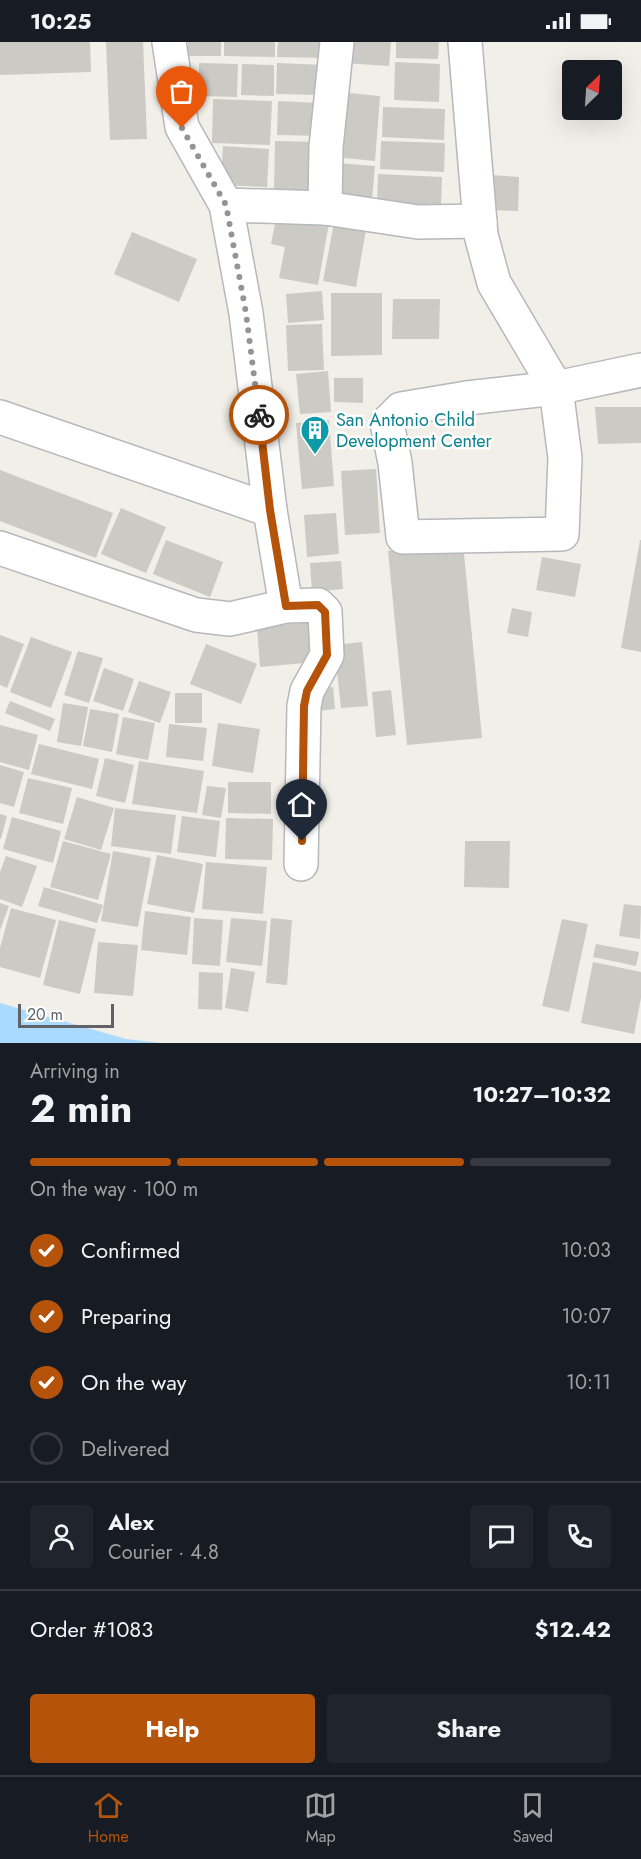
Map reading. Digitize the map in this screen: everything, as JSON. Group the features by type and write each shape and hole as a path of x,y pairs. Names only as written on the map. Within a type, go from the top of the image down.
{"street":[{"path":"169,42 182,128 226,205 246,313 270,510 286,606"},
{"path":"325,208 326,147 337,42"},
{"path":"465,42 480,228 494,284 556,388 565,458 562,534 404,537 395,463 387,423 401,409 467,398 556,388 641,370"},
{"path":"226,205 325,208 418,222 480,228"},
{"path":"0,417 270,510"},
{"path":"0,548 196,615 230,619 286,606 318,605 325,612 327,655 307,691 304,706 301,864"}],"water":[{"path":"0,1003 126,1039 161,1043 0,1043"}],"building":[{"path":"0,42 90,42 91,72 0,75"},
{"path":"106,42 143,42 147,139 110,140"},
{"path":"188,42 221,42 221,56 188,56"},
{"path":"224,42 275,42 275,57 224,56"},
{"path":"278,42 327,42 327,58 277,57"},
{"path":"345,42 391,42 389,66 343,63"},
{"path":"396,42 439,42 438,59 396,58"},
{"path":"395,62 440,64 439,102 394,100"},
{"path":"199,63 238,64 237,97 199,96"},
{"path":"277,63 323,65 322,95 276,94"},
{"path":"242,64 274,65 274,96 241,95"},
{"path":"339,92 380,96 375,161 334,157"},
{"path":"213,99 272,101 270,145 212,143"},
{"path":"278,101 319,103 319,136 277,135"},
{"path":"383,107 445,109 444,140 382,137"},
{"path":"275,141 321,142 319,191 274,189"},
{"path":"381,141 445,143 444,172 380,169"},
{"path":"223,146 269,149 267,187 221,185"},
{"path":"337,163 375,166 372,200 334,197"},
{"path":"378,174 442,177 441,210 377,208"},
{"path":"491,175 519,177 518,211 489,210"},
{"path":"277,214 329,223 318,285 279,278 285,247 271,244"},
{"path":"335,218 367,224 356,287 323,281"},
{"path":"132,232 197,259 179,302 114,274"},
{"path":"322,291 324,320 288,323 286,294"},
{"path":"331,293 382,293 382,355 331,356"},
{"path":"393,299 440,299 439,339 392,339"},
{"path":"322,324 324,370 288,371 286,325"},
{"path":"328,371 331,412 300,414 296,374"},
{"path":"334,378 363,378 363,403 334,402"},
{"path":"595,407 641,407 641,443 598,444"},
{"name":"San Antonio Child Development Center","path":"329,420 334,486 302,489 296,423"},
{"path":"376,469 380,533 345,535 341,471"},
{"path":"0,470 113,513 96,558 0,521"},
{"path":"121,508 166,527 146,573 101,554"},
{"path":"336,513 339,554 307,557 304,515"},
{"path":"166,540 223,562 210,597 153,574"},
{"path":"641,540 641,652 621,648"},
{"path":"463,544 482,738 407,745 388,551"},
{"path":"542,557 581,564 575,597 536,590"},
{"path":"341,561 343,589 312,592 310,563"},
{"path":"512,608 532,612 528,637 507,633"},
{"path":"311,622 315,662 260,667 257,627"},
{"path":"0,635 24,644 7,688 0,685"},
{"path":"31,637 72,652 51,708 10,692"},
{"path":"362,642 368,706 341,708 334,645"},
{"path":"206,644 257,664 241,704 190,684"},
{"path":"78,651 103,658 89,703 64,695"},
{"path":"104,668 134,679 123,711 93,701"},
{"path":"139,681 171,692 160,723 128,712"},
{"path":"333,687 335,709 319,711 316,689"},
{"path":"391,690 396,735 376,737 372,692"},
{"path":"175,693 202,693 202,723 175,723"},
{"path":"10,701 55,719 50,731 5,713"},
{"path":"63,703 88,707 81,746 57,742"},
{"path":"90,709 119,714 112,752 83,746"},
{"path":"123,717 155,723 148,760 116,754"},
{"path":"218,723 260,729 253,773 212,766"},
{"path":"169,724 207,728 203,761 166,757"},
{"path":"0,725 38,735 29,770 0,762"},
{"path":"39,744 99,759 92,789 31,774"},
{"path":"105,758 134,765 125,803 96,796"},
{"path":"139,761 204,771 197,813 132,804"},
{"path":"0,765 24,772 14,807 0,803"},
{"path":"28,778 72,788 63,824 19,813"},
{"path":"228,782 271,782 271,814 228,813"},
{"path":"207,786 226,788 221,818 202,815"},
{"path":"77,797 114,808 101,850 64,839"},
{"path":"115,808 176,815 171,854 111,846"},
{"path":"0,814 7,816 1,839 0,839"},
{"path":"182,816 220,821 216,857 177,852"},
{"path":"12,817 61,831 53,863 3,849"},
{"path":"226,818 273,819 272,860 225,859"},
{"path":"63,841 111,854 98,900 50,887"},
{"path":"465,841 510,841 509,888 464,887"},
{"path":"113,851 151,858 138,927 101,921"},
{"path":"157,855 203,864 194,913 147,904"},
{"path":"6,856 37,866 22,907 0,899 0,872"},
{"path":"206,862 267,867 263,914 202,909"},
{"path":"44,887 103,905 97,923 38,906"},
{"path":"0,903 9,906 0,930"},
{"path":"624,904 641,906 640,939 619,936"},
{"path":"11,908 56,920 40,978 0,967 0,948"},
{"path":"145,911 191,917 187,955 141,950"},
{"path":"194,918 223,920 220,966 192,964"},
{"path":"231,918 267,921 262,966 226,962"},
{"path":"271,918 292,920 287,985 266,983"},
{"path":"562,919 588,924 569,1012 542,1006"},
{"path":"59,920 96,929 80,994 43,985"},
{"path":"98,942 138,945 133,996 94,993"},
{"path":"596,944 639,952 636,966 593,957"},
{"path":"593,962 641,972 641,998 634,1034 581,1023"},
{"path":"231,968 255,972 248,1012 225,1008"},
{"path":"199,972 223,973 222,1010 198,1009"}],"way so far":[{"path":"182,128 226,205 246,313 259,415"}],"place":[{"name":"San Antonio Child Development Center","path":"315,456"}],"route":[{"path":"259,415 270,510 286,606 318,605 325,612 327,655 307,691 304,706 302,841"}]}
